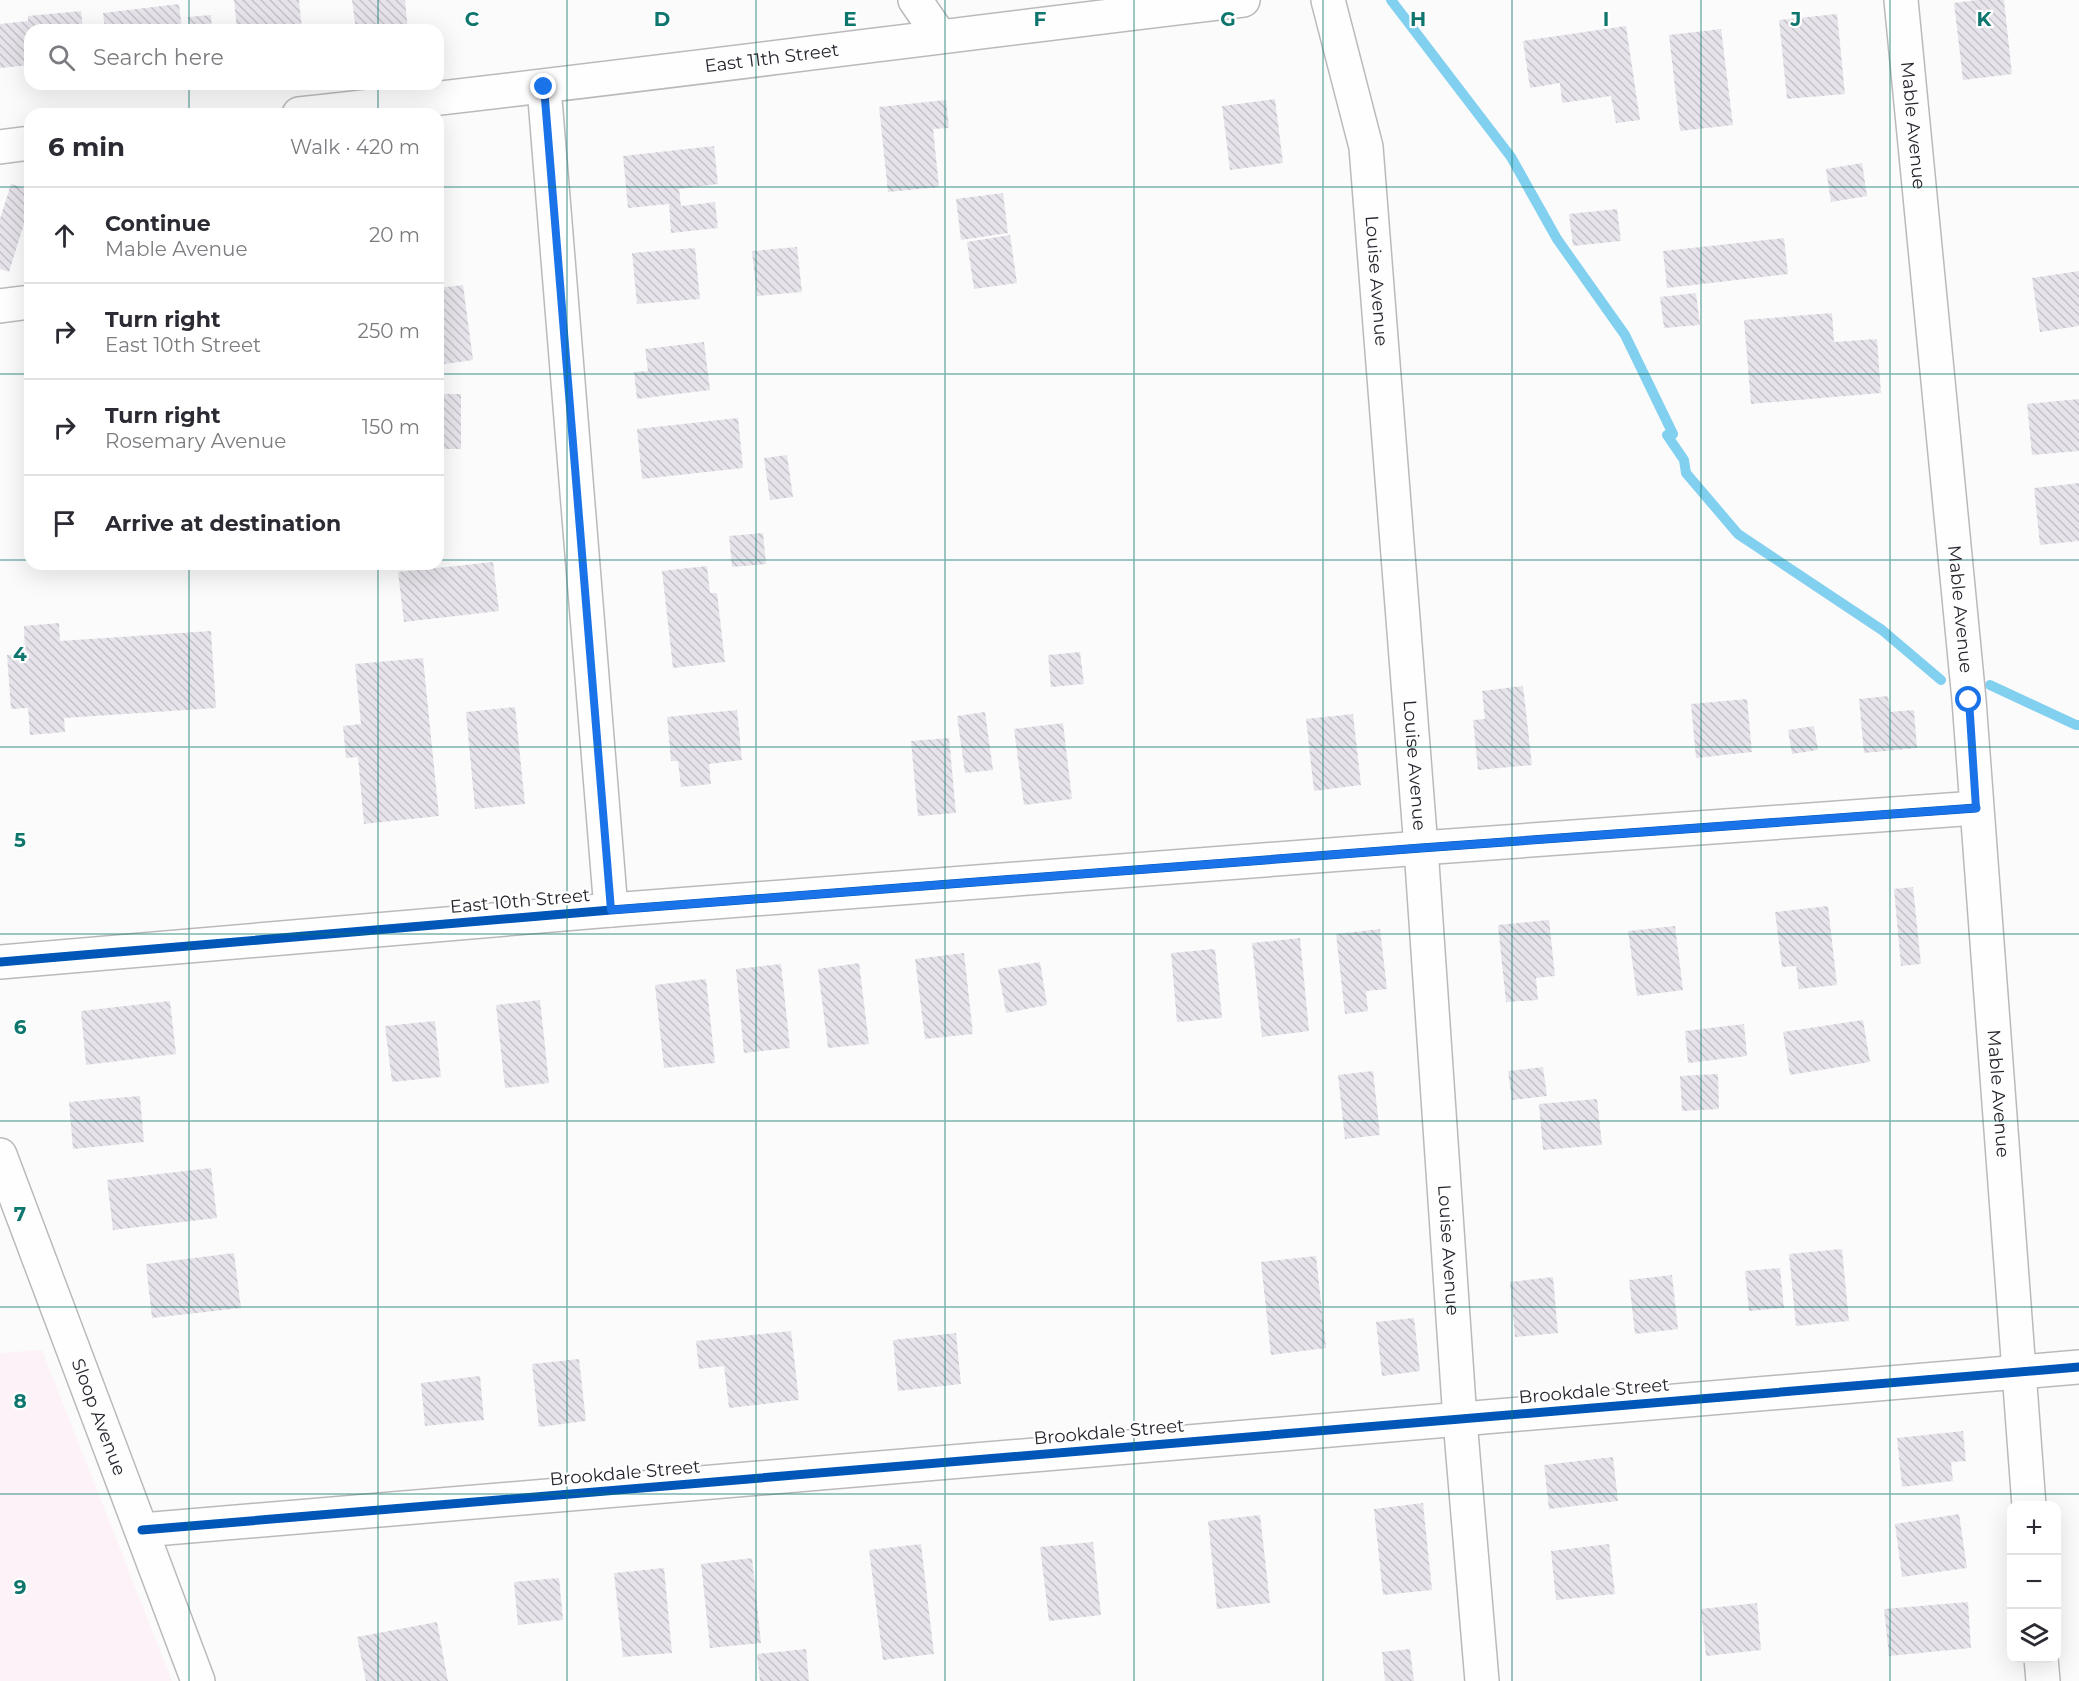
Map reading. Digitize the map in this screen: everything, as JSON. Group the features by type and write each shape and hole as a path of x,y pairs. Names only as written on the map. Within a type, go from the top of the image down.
{"street":[{"path":"915,0 939,35"},
{"name":"East 11th Street","path":"353,108 544,87 939,35 1243,0"},
{"name":"Louise Avenue","path":"1328,0 1366,147 1421,848 1460,1420 1482,1681"},
{"name":"Mable Avenue","path":"1901,0 1968,688 2030,1501"},
{"path":"544,87 611,910"},
{"path":"0,147 24,144"},
{"path":"0,306 24,303"},
{"name":"East 10th Street","path":"0,962 611,910 1976,808"},
{"name":"Sloop Avenue","path":"0,1155 198,1681"},
{"name":"Brookdale Street","path":"142,1530 2079,1367"},
{"path":"2041,1663 2043,1681"}],"shaded area":[{"path":"42,1350 172,1681 0,1681 0,1353"}],"building":[{"path":"234,0 299,0 301,24 236,24"},
{"path":"352,0 405,0 407,24 355,24"},
{"path":"2004,0 2012,74 1963,80 1954,3"},
{"path":"179,4 181,24 104,24 103,13"},
{"path":"81,11 82,24 24,24 24,66 0,68 0,24 28,21 28,16"},
{"path":"1837,14 1845,94 1787,99 1779,20"},
{"path":"211,15 212,24 189,24 188,17"},
{"path":"1626,26 1640,120 1616,123 1611,96 1562,103 1560,83 1530,88 1523,41"},
{"path":"1721,29 1733,125 1680,131 1669,35"},
{"path":"1275,99 1283,163 1230,170 1222,106"},
{"path":"946,100 949,128 933,129 939,187 888,192 879,107"},
{"path":"714,146 718,184 679,189 681,206 715,202 718,228 671,233 669,204 628,208 623,156"},
{"path":"1862,163 1867,196 1831,202 1826,169"},
{"path":"11,184 24,188 24,224 9,272 0,269 0,219"},
{"path":"1003,193 1008,233 961,240 956,199"},
{"path":"1617,209 1621,241 1573,246 1569,214"},
{"path":"1010,235 1017,283 974,289 967,242"},
{"path":"1784,238 1788,274 1667,288 1663,251"},
{"path":"797,247 802,292 757,296 752,251"},
{"path":"695,248 700,299 637,304 632,253"},
{"path":"2079,271 2079,326 2040,332 2032,278"},
{"path":"463,285 473,360 444,364 444,287"},
{"path":"1696,293 1700,325 1664,328 1660,297"},
{"path":"1832,313 1834,342 1877,339 1881,393 1751,404 1744,320"},
{"path":"704,342 710,390 637,399 634,372 648,371 645,349"},
{"path":"444,394 461,394 461,449 444,449"},
{"path":"2079,399 2079,451 2032,455 2027,404"},
{"path":"738,418 743,468 642,479 637,429"},
{"path":"787,455 793,497 770,500 764,458"},
{"path":"2079,483 2079,541 2040,545 2034,488"},
{"path":"763,533 766,564 732,567 729,536"},
{"path":"493,562 499,611 404,622 398,572 444,570 444,567"},
{"path":"707,566 710,593 717,593 725,662 673,668 662,571"},
{"path":"59,623 60,641 211,631 216,708 64,718 65,732 30,735 28,708 11,709 7,655 25,654 24,626"},
{"path":"1080,652 1084,684 1051,687 1048,655"},
{"path":"423,658 439,816 364,824 358,757 346,758 343,726 361,724 355,664"},
{"path":"1523,686 1532,765 1478,770 1473,720 1485,719 1482,691"},
{"path":"1888,696 1890,712 1914,710 1917,748 1864,753 1859,699"},
{"path":"1747,699 1752,752 1696,758 1691,704"},
{"path":"515,707 525,804 475,809 466,712"},
{"path":"737,710 742,760 709,764 711,784 681,787 678,761 671,761 667,717"},
{"path":"985,712 993,770 965,773 957,716"},
{"path":"1353,714 1361,785 1314,791 1306,719"},
{"path":"1063,723 1072,799 1024,805 1014,729"},
{"path":"1814,726 1818,750 1792,754 1788,730"},
{"path":"949,738 956,813 918,816 911,741"},
{"path":"1913,887 1921,964 1901,966 1894,889"},
{"path":"1828,906 1837,985 1799,989 1796,966 1782,967 1775,912"},
{"path":"1549,920 1555,976 1536,978 1538,1000 1506,1002 1498,925"},
{"path":"1675,926 1683,990 1637,996 1628,931"},
{"path":"1380,929 1387,989 1366,991 1368,1011 1345,1014 1336,934"},
{"path":"1300,938 1309,1031 1262,1037 1252,943"},
{"path":"1215,949 1222,1018 1177,1022 1171,953"},
{"path":"964,953 973,1034 925,1039 915,959"},
{"path":"1040,962 1047,1005 1006,1013 998,969"},
{"path":"859,963 869,1044 828,1048 818,969"},
{"path":"781,964 790,1048 744,1053 736,969"},
{"path":"706,979 715,1063 664,1068 655,985"},
{"path":"540,1000 549,1083 505,1088 496,1005"},
{"path":"170,1001 176,1054 86,1065 81,1011"},
{"path":"1863,1020 1870,1062 1790,1075 1783,1032"},
{"path":"435,1021 441,1077 392,1082 385,1026"},
{"path":"1744,1024 1747,1056 1688,1063 1685,1031"},
{"path":"1543,1067 1547,1096 1512,1100 1508,1071"},
{"path":"1373,1071 1380,1135 1345,1139 1338,1075"},
{"path":"1718,1074 1719,1109 1682,1111 1680,1076"},
{"path":"140,1096 144,1142 73,1149 69,1102"},
{"path":"1597,1099 1602,1145 1543,1150 1539,1104"},
{"path":"211,1168 217,1218 113,1230 107,1180"},
{"path":"1842,1249 1849,1321 1796,1326 1789,1254"},
{"path":"234,1253 241,1308 152,1318 146,1264"},
{"path":"1316,1256 1326,1348 1271,1355 1261,1262"},
{"path":"1780,1268 1784,1308 1749,1311 1745,1271"},
{"path":"1672,1275 1678,1329 1635,1334 1629,1280"},
{"path":"1553,1277 1558,1333 1515,1337 1510,1282"},
{"path":"1414,1318 1420,1371 1382,1376 1376,1322"},
{"path":"791,1331 799,1400 729,1408 724,1366 699,1369 696,1341"},
{"path":"956,1333 961,1384 898,1391 893,1340"},
{"path":"579,1359 586,1421 539,1427 532,1364"},
{"path":"480,1376 484,1420 425,1426 421,1383"},
{"path":"1963,1431 1966,1461 1951,1462 1953,1481 1902,1487 1897,1438"},
{"path":"1613,1457 1618,1501 1549,1509 1544,1465"},
{"path":"1423,1503 1432,1590 1383,1595 1374,1509"},
{"path":"1959,1514 1967,1568 1902,1577 1895,1524"},
{"path":"1260,1515 1270,1603 1217,1609 1208,1521"},
{"path":"1093,1542 1101,1615 1049,1621 1040,1547"},
{"path":"921,1544 934,1654 883,1660 869,1550"},
{"path":"1609,1544 1615,1594 1556,1600 1551,1551"},
{"path":"752,1558 761,1643 710,1648 701,1564"},
{"path":"664,1568 672,1653 623,1657 614,1573"},
{"path":"559,1578 563,1620 518,1625 514,1582"},
{"path":"1968,1602 1971,1648 1889,1656 1884,1609"},
{"path":"1757,1603 1761,1650 1706,1656 1701,1609"},
{"path":"437,1622 448,1681 366,1681 357,1637"},
{"path":"806,1649 809,1681 760,1681 757,1654"},
{"path":"1410,1649 1414,1681 1385,1681 1382,1652"}],"waterway":[{"path":"1391,0 1511,157 1557,239 1625,335 1673,434 1667,435 1684,460 1686,473 1738,534 1882,630 1941,680"},
{"path":"1990,685 2079,725"}],"cycle path":[{"path":"0,962 611,910 1976,808"},
{"path":"142,1530 2079,1367"}],"route":[{"path":"544,87 611,910 1976,808 1969,700"}]}
